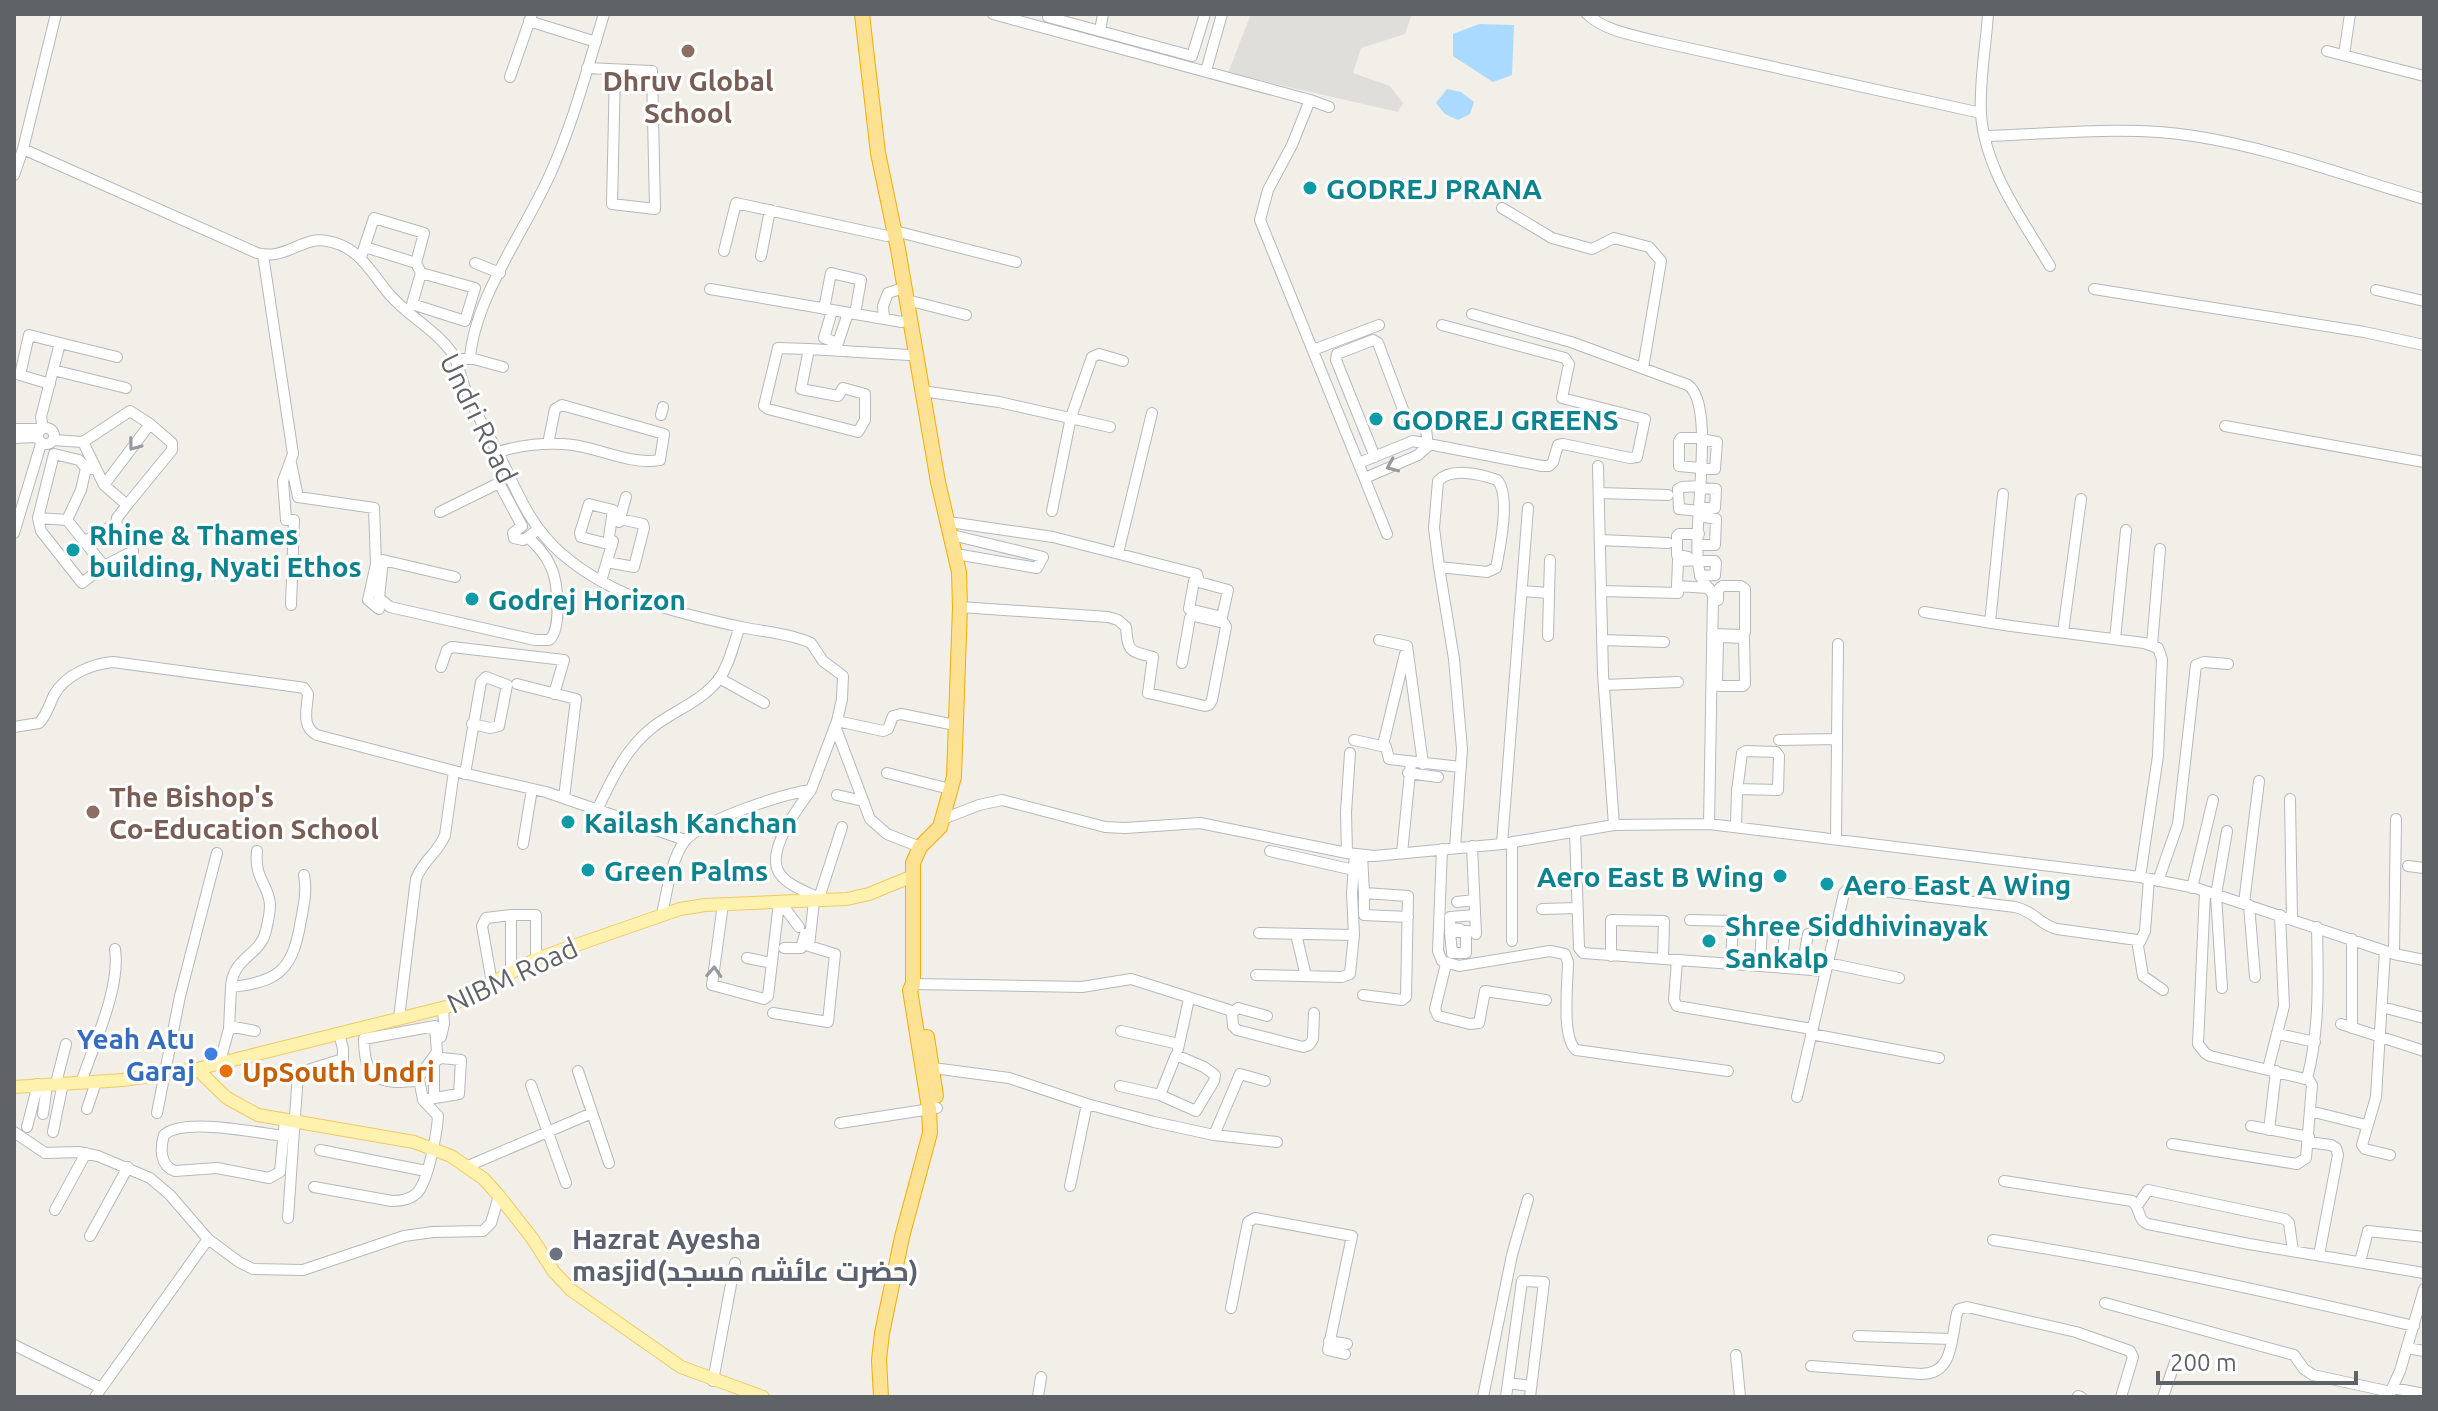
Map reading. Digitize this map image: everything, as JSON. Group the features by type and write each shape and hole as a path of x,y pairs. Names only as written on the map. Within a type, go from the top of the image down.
{"highway":[{"path":"855,14 868,138 891,233"},
{"path":"862,14 874,129 891,233 938,482 956,554 960,607 952,724"},
{"path":"902,295 902,322 951,584 954,777 943,819 936,833 920,847 913,863 913,984 910,990 933,1108"},
{"path":"881,1397 884,1350 902,1237 927,1151 933,1108 933,1068 918,988 913,984"},
{"path":"884,1350 889,1397"}],"main road":[{"name":"NIBM Road","path":"14,1087 163,1075 219,1065 462,1002 536,959 662,914 723,904 860,897 913,876"},
{"path":"197,1069 227,1098 244,1109 289,1121 432,1147 468,1166 499,1196 554,1272 571,1290 681,1367 763,1397"}],"street":[{"path":"14,175 56,14"},
{"path":"470,359 471,341 478,320 552,171 604,14"},
{"path":"993,14 1329,107"},
{"path":"1100,31 1103,14"},
{"path":"1045,28 1048,15 1192,56 1205,14"},
{"path":"1206,71 1222,14"},
{"path":"1587,14 1617,31 1656,41 1981,113"},
{"path":"1988,14 1981,113 1986,136 1997,175 2050,266"},
{"path":"2344,55 2350,14"},
{"path":"510,77 530,18 596,42"},
{"path":"2327,51 2424,76"},
{"path":"587,68 652,71 655,209 612,204 615,71"},
{"path":"1310,100 1301,126 1268,190 1260,220 1387,534"},
{"path":"1986,136 2192,135 2424,199"},
{"path":"23,149 263,255 293,454 283,481 286,520 294,520 291,605"},
{"path":"724,251 736,203 891,233 1016,262"},
{"path":"1502,208 1552,238 1592,249 1614,238 1649,247 1661,261 1643,368"},
{"path":"761,256 770,210"},
{"path":"418,268 363,252 374,218 424,233 418,268 412,304 465,321 475,288 418,268"},
{"name":"Undri Road","path":"263,255 275,256 310,243 328,241 363,252 389,294 455,359 467,394 520,503 531,519 533,534 601,581 643,602 673,612 806,641 823,661 843,676 836,724 811,790 787,824 776,865 782,877 817,900"},
{"path":"475,263 500,273"},
{"path":"831,273 861,280 851,314 838,343 824,338 831,273"},
{"path":"710,289 902,322"},
{"path":"2094,289 2364,332 2424,345"},
{"path":"2376,290 2424,301"},
{"path":"884,319 888,293 966,315"},
{"path":"828,310 851,314"},
{"path":"434,335 442,314"},
{"path":"1472,314 1571,342 1695,390 1700,404 1701,439 1700,576 1713,595 1716,634"},
{"path":"1313,350 1379,325"},
{"path":"1359,463 1413,441 1542,466 1549,466 1558,445 1563,444 1633,459 1637,457 1646,421 1643,417 1562,398 1569,364 1565,358 1442,325"},
{"path":"50,384 20,375 29,335 117,357"},
{"path":"1375,457 1336,360 1337,354 1373,340 1378,343 1418,455"},
{"path":"14,533 41,435 41,417 60,343"},
{"path":"809,349 801,389 838,396 843,388 865,394 865,420 859,432 827,426 764,406 778,348 809,349 909,355"},
{"path":"1052,511 1071,417 1092,357 1099,354 1123,361"},
{"path":"455,359 470,359 503,367"},
{"path":"53,370 126,388"},
{"path":"922,391 999,402 1110,427"},
{"path":"497,452 521,446 574,445 646,463 660,460 664,434 562,405 555,409 548,444"},
{"path":"14,429 41,435 49,444 53,440 83,442 130,411 172,443 172,450 117,518 116,524 134,548 82,583 43,534 38,518 54,454 79,460 127,505"},
{"path":"1118,553 1152,413"},
{"path":"1404,421 1425,421 1428,446"},
{"path":"104,485 150,424"},
{"path":"2225,426 2424,462"},
{"path":"14,438 41,435"},
{"path":"1681,438 1717,442 1715,469 1700,469 1679,466 1681,438"},
{"path":"67,520 91,469 83,442"},
{"path":"1365,478 1418,455 1428,446"},
{"path":"290,461 298,497 374,508 376,564 368,600 379,609"},
{"path":"1598,466 1604,685 1614,825"},
{"path":"1439,567 1487,572 1496,568 1504,507 1503,487 1497,480 1457,473 1447,474 1438,481 1434,528 1439,567 1454,659 1461,767 1455,848"},
{"path":"440,512 499,483 522,526"},
{"path":"1700,512 1715,508 1716,489 1678,489 1679,509 1700,512 1716,519 1715,545 1678,561 1677,586 1709,588"},
{"path":"1599,493 1668,495"},
{"path":"1990,623 2003,494"},
{"path":"601,581 626,497"},
{"path":"2063,632 2081,499"},
{"path":"1512,941 1507,843 1528,508"},
{"path":"38,518 67,520 104,566"},
{"path":"455,577 383,560 379,598 390,607 535,640 549,640 556,630 555,578 533,534 523,540 514,538 513,533 531,519"},
{"path":"607,562 634,567 643,524 620,519"},
{"path":"85,541 116,524"},
{"path":"951,529 1027,532 1197,574 1198,580"},
{"path":"951,529 1043,557 1037,568 956,554"},
{"path":"2115,639 2126,530"},
{"path":"1600,540 1668,543"},
{"path":"2152,645 2160,549"},
{"path":"1699,551 1716,563 1715,575 1700,576"},
{"path":"1548,636 1550,560"},
{"path":"1198,580 1228,590 1222,617 1189,609 1194,581 1198,580"},
{"path":"1709,824 1716,634 1718,590 1722,586 1744,587 1745,632 1743,635 1716,634"},
{"path":"1522,591 1549,593"},
{"path":"1601,591 1678,593"},
{"path":"960,607 1118,620 1126,627 1131,651 1153,657 1148,693 1205,706 1212,700 1226,627 1224,623 1194,616 1190,618 1182,663"},
{"path":"1924,612 2158,648 2162,659 2161,707 2145,931 2140,942 2143,976 2163,990"},
{"path":"597,810 632,746 654,726 702,696 719,678 729,661 740,627"},
{"path":"1719,638 1744,638 1744,685 1718,685 1715,664 1719,638"},
{"path":"1379,640 1407,646"},
{"path":"1602,640 1664,642"},
{"path":"1836,838 1838,644"},
{"path":"1407,646 1423,764"},
{"path":"1407,646 1383,745 1389,759 1438,777"},
{"path":"441,667 447,650 452,647 564,660 554,694"},
{"path":"14,727 39,723 55,694 69,679 92,666 113,662 304,688 308,694 306,723 311,733 564,798 685,840"},
{"path":"2149,879 2178,824 2196,665 2204,662 2228,664"},
{"path":"719,678 764,703"},
{"path":"399,1018 419,869 443,842 483,679 504,682 508,688 499,726 490,728 472,724"},
{"path":"1604,685 1678,682"},
{"path":"517,684 576,699 564,798"},
{"path":"836,724 883,731 888,729 893,716 898,714 952,724"},
{"name":"Undri Road","path":"836,724 870,819 879,829 920,847"},
{"path":"1779,740 1837,739"},
{"path":"1354,740 1383,745"},
{"path":"1736,826 1737,789 1742,753 1776,752 1779,756 1778,790 1737,789"},
{"path":"1350,753 1346,812 1364,893 1364,915 1408,917"},
{"path":"1409,768 1423,764 1461,767"},
{"path":"1402,853 1409,768"},
{"path":"887,773 947,795"},
{"path":"2255,977 2247,904 2259,781"},
{"path":"523,844 532,789"},
{"path":"662,914 676,860 685,840 753,806 811,790"},
{"path":"837,795 863,801"},
{"path":"2290,799 2292,919"},
{"path":"943,819 1002,800 1105,827 1200,823 1355,854 1507,843 1614,825 1736,826 2149,879 2211,893 2389,952 2424,960"},
{"path":"2192,888 2213,800"},
{"path":"2390,1155 2363,1147 2366,1125 2376,1097 2389,952 2396,819"},
{"path":"784,948 803,946 805,928 842,827"},
{"path":"1575,831 1580,951 1611,956 1802,969 1827,967 1899,978"},
{"path":"2172,1144 2297,1164 2306,1158 2312,1085 2307,1079 2210,1056 2198,1044 2211,893 2227,831"},
{"path":"1472,846 1475,915 1473,931 1451,929 1449,919 1475,915"},
{"path":"1442,849 1438,951 1446,964 1435,1009 1438,1016 1470,1024 1479,1023 1485,991 1546,1000"},
{"path":"219,1065 229,1026 235,968 262,942 266,932 270,901 256,869 257,851"},
{"path":"1270,851 1354,870"},
{"path":"157,1113 182,984 217,853"},
{"path":"1256,975 1347,976 1352,971 1355,854"},
{"path":"2408,866 2424,868"},
{"path":"231,987 265,980 290,963 305,902 304,875"},
{"path":"1797,1097 1847,888 2015,907 2035,914 2051,928 2140,942"},
{"path":"1363,995 1402,1000 1406,997 1408,917 1408,896 1364,893"},
{"path":"2211,893 2222,988"},
{"path":"1457,902 1474,900"},
{"path":"773,1013 828,1022 835,954 809,946 805,928 780,903"},
{"path":"723,904 712,985 767,999 780,903"},
{"path":"1542,909 1577,908"},
{"path":"511,915 511,971"},
{"path":"492,983 482,923 486,918 536,915 536,959"},
{"path":"2269,1130 2272,1070 2284,999 2280,915"},
{"path":"1611,956 1611,920 1664,921 1663,959"},
{"path":"1690,920 1733,921 1731,963"},
{"path":"1760,965 1762,927"},
{"path":"2307,1079 2315,1042 2318,999 2317,927"},
{"path":"1781,967 1785,932"},
{"path":"1259,933 1354,935"},
{"path":"1296,934 1305,972"},
{"path":"1802,969 1808,934"},
{"path":"2352,939 2346,1026 2424,1051"},
{"path":"81,1083 115,973 115,949"},
{"path":"1446,964 1459,966 1550,951 1565,954 1568,962 1568,1033 1571,1047 1728,1071"},
{"path":"747,958 772,963"},
{"path":"1677,960 1674,1000 1677,1006 1939,1058"},
{"path":"913,984 1082,987 1131,979 1232,1013"},
{"path":"1160,1095 1178,1050 1189,999"},
{"path":"2382,1007 2424,1018"},
{"path":"441,1037 443,1008"},
{"path":"1232,1013 1238,1008 1267,1016"},
{"path":"1232,1013 1233,1026 1237,1030 1303,1047 1313,1039 1314,1013"},
{"path":"229,1026 255,1031"},
{"path":"314,1187 382,1200 402,1201 417,1194 426,1171 438,1116 416,1081 387,1081 368,1069 364,1063 364,1039 435,1026 437,1052 416,1081"},
{"path":"1120,1086 1160,1095 1196,1111 1215,1075 1178,1050 1121,1031"},
{"path":"284,1136 213,1128 175,1128 164,1135 162,1158 169,1169 175,1171 217,1168 269,1178 280,1172 284,1136 298,1073 343,1059 339,1033"},
{"path":"2278,1034 2315,1042"},
{"path":"43,1114 66,1044"},
{"path":"933,1068 1009,1078 1087,1104 1214,1135 1277,1142"},
{"path":"578,1071 609,1163"},
{"path":"1214,1135 1240,1074 1265,1081"},
{"path":"87,1109 96,1082"},
{"path":"27,1127 51,1084"},
{"path":"51,1084 53,1132"},
{"path":"531,1085 566,1183"},
{"path":"1070,1186 1087,1104"},
{"path":"840,1123 933,1108"},
{"path":"2310,1111 2366,1125"},
{"path":"468,1166 592,1113"},
{"path":"288,1218 289,1121"},
{"path":"2251,1126 2334,1146 2338,1155 2319,1255"},
{"path":"14,1132 45,1153 86,1153 128,1167 161,1185 208,1239 253,1269 303,1270 404,1236 483,1231 491,1223 499,1196"},
{"path":"320,1150 426,1171"},
{"path":"55,1210 86,1153"},
{"path":"90,1236 128,1167"},
{"path":"2004,1181 2132,1201 2141,1219 2148,1224 2424,1273"},
{"path":"2137,1206 2146,1190 2285,1219 2289,1223 2293,1251"},
{"path":"1483,1397 1512,1255 1528,1199"},
{"path":"1231,1308 1248,1222 1255,1218 1352,1236 1328,1350 1346,1349"},
{"path":"2360,1262 2368,1231 2424,1237"},
{"path":"14,1345 98,1392 208,1239"},
{"path":"1993,1240 2219,1280 2414,1326"},
{"path":"713,1381 735,1263"},
{"path":"1506,1397 1522,1281 1544,1282 1531,1391 1508,1383"},
{"path":"2391,1392 2424,1289"},
{"path":"2105,1303 2294,1355 2313,1375 2391,1392 2424,1394"},
{"path":"1811,1366 1930,1374 1944,1367 1957,1313 1959,1309 1967,1307 2104,1341 2133,1354 2121,1397"},
{"path":"1514,1335 1537,1338"},
{"path":"1858,1336 1951,1339"},
{"path":"2407,1348 2424,1351"},
{"path":"1736,1355 1740,1397"},
{"path":"2165,1397 2175,1362"},
{"path":"1038,1397 1041,1377"}],"shaded area":[{"path":"1251,14 1412,14 1405,34 1361,48 1353,73 1390,86 1403,103 1398,112 1228,73"}],"water":[{"path":"1479,24 1514,25 1512,75 1493,82 1453,56 1453,34"},
{"path":"1447,89 1461,92 1474,102 1470,114 1458,120 1445,114 1436,103"}],"place":[{"name":"Dhruv Global School","path":"688,51"},
{"name":"GODREJ PRANA","path":"1310,188"},
{"name":"GODREJ GREENS","path":"1376,419"},
{"name":"Rhine & Thames building, Nyati Ethos","path":"73,550"},
{"name":"Godrej Horizon","path":"472,599"},
{"name":"The Bishop's Co-Education School","path":"93,812"},
{"name":"Kailash Kanchan","path":"568,822"},
{"name":"Green Palms","path":"588,870"},
{"name":"Aero East B Wing","path":"1780,876"},
{"name":"Aero East A Wing","path":"1827,884"},
{"name":"Shree Siddhivinayak Sankalp","path":"1709,941"},
{"name":"Yeah Atu Garaj","path":"211,1054"},
{"name":"UpSouth Undri","path":"226,1071"},
{"name":"Hazrat Ayesha masjid(حضرت عائشہ مسجد)","path":"556,1254"}]}
